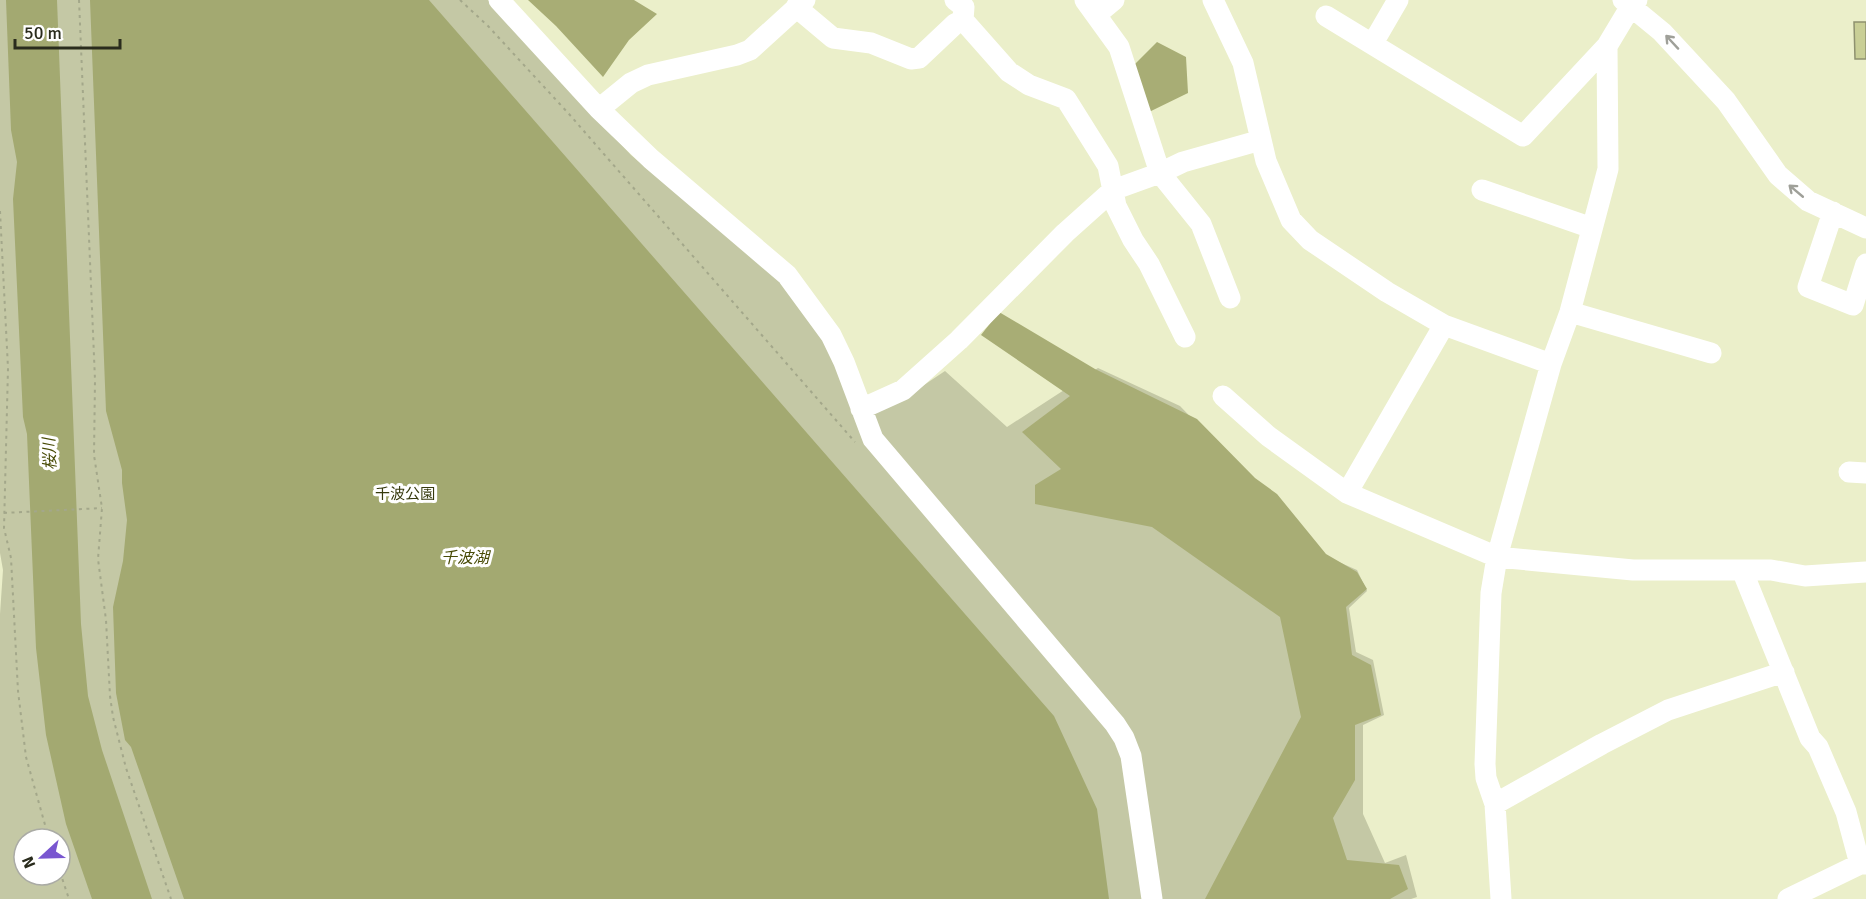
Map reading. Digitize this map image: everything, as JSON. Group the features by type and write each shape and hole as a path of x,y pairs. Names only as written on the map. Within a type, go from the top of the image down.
{"street":[{"path":"499,0 599,109 651,159 787,275 831,335 844,362 873,439 1108,715 1124,738 1131,756 1152,899"},
{"path":"955,0 964,7 963,20 1009,72 1029,85 1066,99 1108,166 1116,206 1133,240 1149,264 1185,337"},
{"path":"1114,0 1090,8 1119,47 1160,173 1201,224 1230,298"},
{"path":"1213,0 1243,63 1266,161 1291,220 1310,240 1387,292 1444,325 1551,364"},
{"path":"1373,43 1398,0"},
{"path":"1326,16 1522,136 1607,46 1630,2 1662,32 1726,101 1778,175 1808,201 1866,228"},
{"path":"599,109 631,83 648,75 750,50 801,4 833,38 871,43 911,59 920,58 955,24 963,20"},
{"path":"1501,899 1495,804 1486,778 1485,764 1491,593 1497,557 1551,364 1570,312 1608,169 1607,46"},
{"path":"861,409 903,390 959,340 1065,233 1113,190 1183,162 1261,140"},
{"path":"1482,190 1592,228"},
{"path":"1833,212 1808,286 1853,306 1866,264"},
{"path":"1570,312 1711,353"},
{"path":"1347,493 1444,325"},
{"path":"1223,396 1268,436 1347,493 1497,557 1633,570 1771,570 1805,576 1866,572"},
{"path":"1742,570 1810,738 1818,747 1846,812 1863,864 1793,898"},
{"path":"1495,804 1602,744 1668,711 1784,672"}],"path":[{"path":"79,0 95,380 94,455 102,508 98,572 106,620 113,717 126,768 171,899"},
{"path":"460,0 488,26 569,114 855,443"},
{"path":"0,211 8,368 4,528 11,558 18,691 26,757 46,827"},
{"path":"4,513 102,508"}],"green space":[{"name":"千波湖","path":"0,0 488,0 631,155 783,284 825,342 858,418 918,389 945,371 1007,427 1098,368 1180,406 1325,556 1357,570 1367,591 1349,608 1356,652 1373,660 1384,715 1363,725 1363,814 1385,863 1406,855 1417,897 1411,899 0,899 0,614 3,570 0,553"}],"shaded area":[{"path":"528,0 634,0 657,14 629,40 603,77 556,26"},
{"path":"1157,42 1186,57 1188,93 1147,113 1132,67"},
{"path":"999,312 1095,369 1197,419 1255,478 1277,494 1326,554 1357,572 1367,589 1346,607 1352,655 1371,665 1381,715 1355,725 1355,780 1333,818 1347,860 1399,865 1408,889 1390,899 1205,899 1301,717 1280,617 1152,527 1035,504 1035,485 1061,469 1022,432 1070,396 981,335"}],"water":[{"name":"桜川","path":"6,0 57,0 81,624 88,696 102,750 152,899 92,899 72,841 72,827 67,827 66,824 46,735 36,648 27,434 23,417 13,199 17,162 11,130"},
{"name":"千波湖","path":"90,0 429,0 1054,716 1097,809 1109,899 184,899 131,747 125,740 116,693 113,607 123,561 127,520 122,470 106,411"}],"building":[{"path":"1854,22 1866,22 1866,59 1855,59"}],"park label":[{"name":"千波公園","path":"405,494"}]}
